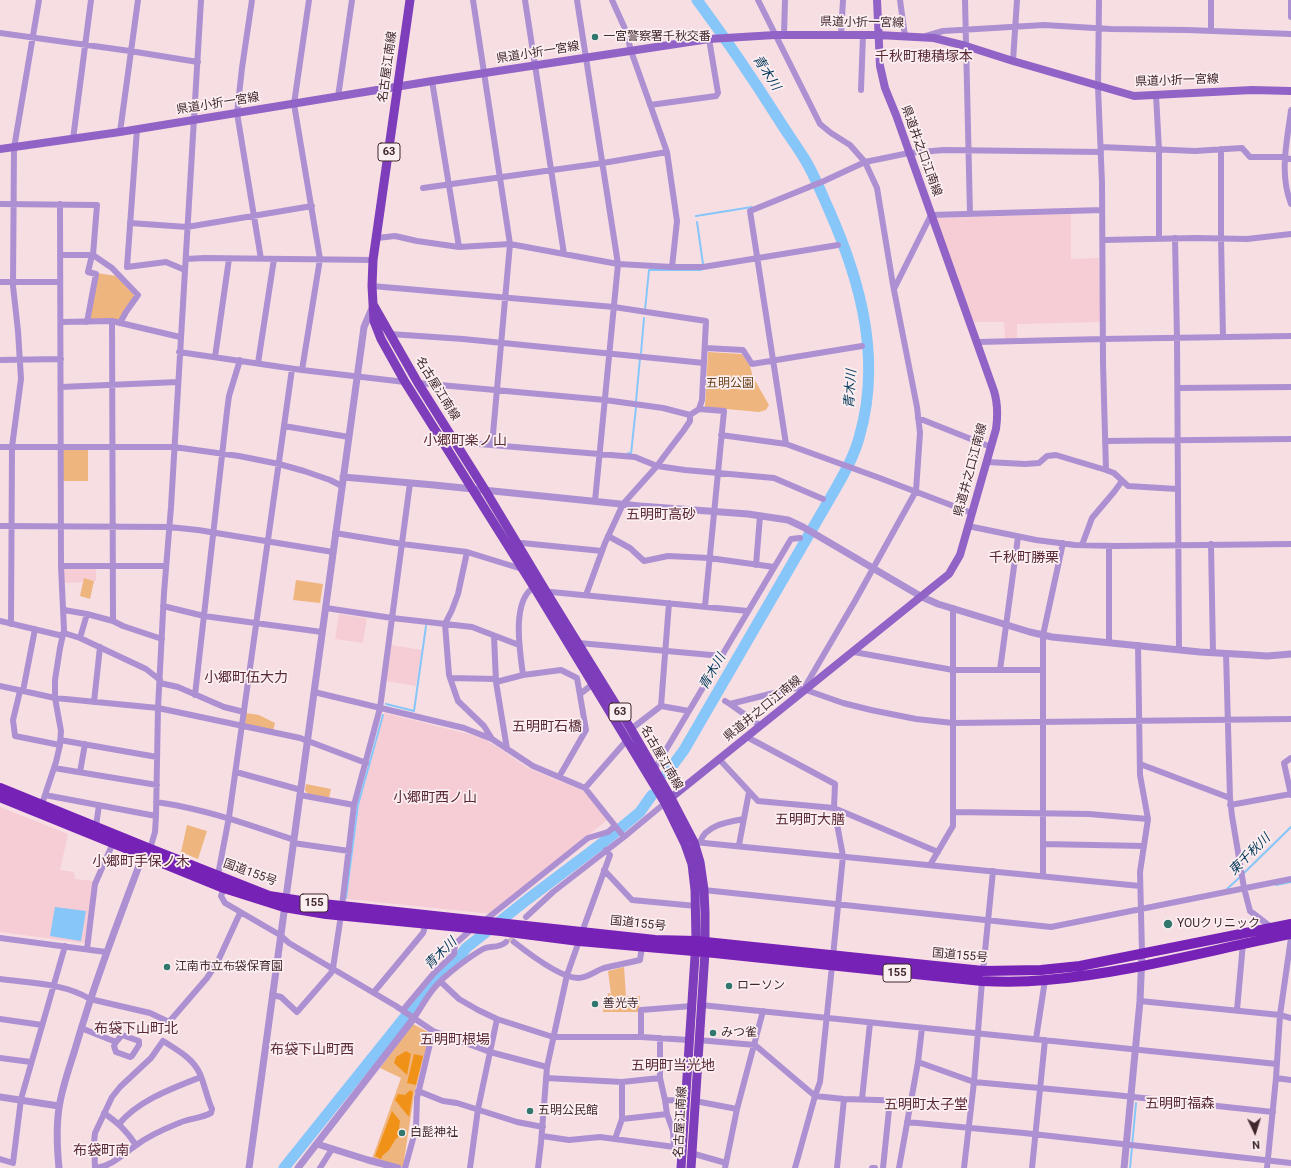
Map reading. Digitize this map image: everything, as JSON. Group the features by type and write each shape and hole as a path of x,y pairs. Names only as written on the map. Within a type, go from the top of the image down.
{"highway":[{"name":"国道155号","path":"0,788 44,800 146,852 242,895 285,903 480,925 501,931 655,940 700,947 983,976 1006,982 1082,976 1291,934"},
{"name":"国道155号","path":"0,797 113,843 218,875 285,903"},
{"name":"国道155号","path":"341,910 426,924 509,924 642,947 700,947"},
{"name":"国道155号","path":"983,976 1080,966 1291,924"}],"main road":[{"name":"名古屋江南線","path":"410,0 373,260 372,286 374,321 381,339 405,382 534,587 627,740 697,842 704,890 690,1101 691,1168"},
{"name":"県道井之口江南線","path":"668,800 854,652 949,574 960,555 996,429 998,403 978,342 881,77 877,0"},
{"name":"県道小折一宮線","path":"0,149 120,132 432,81 712,39 779,35 923,36 966,46 1098,87 1134,96 1252,90 1291,91"},
{"name":"名古屋江南線","path":"373,305 418,383 631,729 654,770 668,800 692,864 700,947"},
{"name":"名古屋江南線","path":"681,1168 678,1148 690,1101"}],"street":[{"path":"11,624 12,447 21,378 13,282 14,148 39,0"},
{"path":"73,139 91,0"},
{"path":"120,132 138,0"},
{"path":"59,1168 57,1139 59,1106 81,1028 106,952 155,832 158,708 163,606 186,259 201,0"},
{"path":"252,0 237,113 261,259"},
{"path":"302,370 320,259 294,104 309,0"},
{"path":"338,97 352,0"},
{"path":"473,0 510,244 492,445"},
{"path":"525,0 564,254"},
{"path":"577,0 618,264 595,501"},
{"path":"612,0 626,31 631,51 667,152 677,221 672,267"},
{"path":"758,0 779,35 820,124 850,145 864,162 878,188 920,433 916,491 806,685 806,690"},
{"path":"779,35 785,0"},
{"path":"841,35 843,0"},
{"path":"900,0 905,36"},
{"path":"965,0 970,214"},
{"path":"1013,61 1018,0"},
{"path":"1099,0 1100,28 1098,87 1103,240 1103,338 1106,470"},
{"path":"1211,0 1211,31"},
{"path":"1291,0 1291,17"},
{"path":"923,36 943,31 1044,26 1291,34"},
{"path":"0,33 198,62"},
{"path":"861,90 863,35"},
{"path":"650,105 716,96 718,93 712,39"},
{"path":"432,81 459,246"},
{"path":"1156,95 1159,150 1159,239"},
{"path":"1291,110 1285,148 1288,159 1286,192 1291,204"},
{"path":"127,267 138,129"},
{"path":"786,444 750,211 823,182 864,162 909,153 944,150 1195,151 1242,148 1250,157 1288,159"},
{"path":"1221,149 1223,337"},
{"path":"423,188 603,163 667,152"},
{"path":"0,204 97,205 93,255 88,272 96,274 87,322"},
{"path":"60,204 61,566 64,610 63,635 55,680 55,698 61,731 60,743 54,768 44,800 100,806 156,816"},
{"path":"130,223 187,227 312,206"},
{"path":"894,288 931,215 1102,210"},
{"path":"1103,240 1175,238 1247,239 1291,234"},
{"path":"377,238 395,236 418,241 459,246 510,244 618,264 672,267 703,267 838,245"},
{"path":"1175,238 1178,338 1177,489 1179,649"},
{"path":"60,255 93,255 112,268 138,295 128,308 120,324"},
{"path":"186,259 230,258 373,260"},
{"path":"215,357 230,258"},
{"path":"258,363 274,259"},
{"path":"112,268 166,262 185,270"},
{"path":"0,282 60,282"},
{"path":"372,286 614,307 706,320 702,400 699,408 690,415"},
{"path":"249,1168 326,608 332,552 364,327 373,305"},
{"path":"61,322 112,322 180,337"},
{"path":"112,322 113,621"},
{"path":"390,334 502,343 704,363"},
{"path":"978,342 1103,338 1291,336"},
{"path":"705,348 743,350 752,364 862,346"},
{"path":"179,352 292,369 405,382"},
{"path":"0,360 61,359"},
{"path":"195,695 229,396 240,360"},
{"path":"218,875 236,772 292,369"},
{"path":"61,387 178,382"},
{"path":"418,383 605,400 663,408 690,415"},
{"path":"1178,388 1291,388"},
{"path":"699,408 724,411 705,606"},
{"path":"586,595 608,536 623,504 657,466 690,421 690,415"},
{"path":"918,418 991,447"},
{"path":"284,426 349,437"},
{"path":"722,435 786,444 972,512"},
{"path":"1105,441 1291,439"},
{"path":"455,442 600,453 635,457 657,466 774,478 822,499"},
{"path":"0,447 174,447 222,453 279,464 330,480 342,486"},
{"path":"987,462 1026,464 1039,463 1047,456 1056,455 1106,470 1114,474 1128,486 1177,489"},
{"path":"343,478 472,488 623,504 714,511 788,520 803,527 922,597 938,604 1043,635 1109,643 1226,653 1267,656 1291,654"},
{"path":"1082,545 1092,518 1122,481"},
{"path":"272,995 281,997 297,1012 331,974 333,968 354,805 380,708 410,483"},
{"path":"756,565 760,516"},
{"path":"0,526 169,527 332,552"},
{"path":"968,526 1018,537 1082,545 1291,544"},
{"path":"335,533 402,544 467,552 522,569"},
{"path":"608,536 630,548 644,562 668,556 709,558 774,567"},
{"path":"1000,670 1018,537"},
{"path":"654,770 791,539 800,538"},
{"path":"518,545 522,543 602,551"},
{"path":"1044,876 1043,635 1063,543"},
{"path":"1211,544 1213,652"},
{"path":"1109,546 1109,643"},
{"path":"467,552 458,594 452,610 444,624 450,678 458,701 484,726 492,739"},
{"path":"61,566 166,566"},
{"path":"523,675 519,645 519,624 522,605 527,591 534,587"},
{"path":"547,593 551,592 586,595 748,611"},
{"path":"631,729 661,706 669,603"},
{"path":"163,606 204,616 322,632"},
{"path":"326,608 392,618 472,627 519,645"},
{"path":"930,865 953,826 953,608"},
{"path":"64,610 113,621 123,626 162,639"},
{"path":"80,638 87,614"},
{"path":"0,621 80,638 146,669 160,682 224,707 244,712"},
{"path":"35,629 13,720 15,736 60,743 85,744 157,757"},
{"path":"494,636 496,681 507,749"},
{"path":"578,644 666,650 722,656"},
{"path":"1124,1168 1140,1001 1142,953 1140,872 1148,819 1140,775 1138,645"},
{"path":"94,702 100,647"},
{"path":"854,652 953,670 1043,670"},
{"path":"1226,653 1230,801 1244,888 1250,911 1271,927"},
{"path":"450,678 496,681 523,675 561,670 577,678 586,730 559,777"},
{"path":"580,694 593,684"},
{"path":"0,688 55,698 158,708 307,740 366,763"},
{"path":"761,726 728,703 794,688 806,690 843,703 871,710 916,719 953,723 1291,719"},
{"path":"314,692 464,728 492,739 533,766 584,788 623,835"},
{"path":"661,706 689,711"},
{"path":"747,737 835,784 834,808 843,856 820,1082 795,1168"},
{"path":"584,788 627,740"},
{"path":"80,772 85,744"},
{"path":"1140,764 1230,801 1291,794 1284,763 1291,758"},
{"path":"719,760 758,801 834,808 938,852"},
{"path":"54,768 157,785"},
{"path":"236,772 300,792 354,805"},
{"path":"739,845 749,792"},
{"path":"526,917 623,835 668,800"},
{"path":"156,802 184,806 229,817 294,841 349,851"},
{"path":"96,826 100,806"},
{"path":"954,812 1089,814 1148,819"},
{"path":"697,842 703,834 715,827 728,822 744,819"},
{"path":"403,1011 434,973 454,954 455,944 588,838 608,832 616,826"},
{"path":"697,842 1140,886"},
{"path":"87,949 95,884 113,843"},
{"path":"1043,844 1144,846"},
{"path":"538,1168 543,1127 547,1067 553,1037 567,975 610,855 606,850"},
{"path":"604,870 632,900 696,906"},
{"path":"964,1168 974,1082 993,871"},
{"path":"704,890 1051,926 1291,879"},
{"path":"224,888 221,896 225,903 374,992 433,1031 490,1052 547,1067"},
{"path":"0,979 54,986 83,995 90,999 150,1013 169,1022 207,978 218,961 240,913"},
{"path":"374,992 423,933 426,924"},
{"path":"0,938 106,952"},
{"path":"1267,1168 1276,1078 1280,1015 1291,938"},
{"path":"298,1168 435,987 464,962 485,948 493,948 503,945 506,942"},
{"path":"514,942 533,956 567,975 577,978 586,977 603,969 640,960 642,947"},
{"path":"1237,1010 1243,943"},
{"path":"0,1159 13,1164 21,1099 65,946"},
{"path":"1036,1039 1045,980"},
{"path":"441,982 459,999 497,1019 553,1037 641,1037 754,1045 815,1096 844,1099 911,1101"},
{"path":"1140,1001 1237,1010 1280,1015 1291,1018"},
{"path":"641,1037 641,1010 696,1006 763,1011 1277,1064"},
{"path":"691,1153 725,1165 737,1109 763,1011"},
{"path":"0,1019 42,1025"},
{"path":"470,1168 478,1109 497,1019"},
{"path":"862,1099 870,1023"},
{"path":"81,1028 116,1042"},
{"path":"899,1168 918,1062 922,1028"},
{"path":"405,1168 416,1128 418,1091 433,1031"},
{"path":"542,1136 569,1140 600,1137 678,1148 667,1114 660,1078 660,1038"},
{"path":"1032,1168 1045,1040"},
{"path":"163,1041 188,1058 201,1077 206,1097 212,1109 211,1113 197,1119 179,1123 136,1145 114,1162 95,1168 95,1137 104,1113 115,1092 151,1058 163,1041"},
{"path":"0,1058 31,1062"},
{"path":"918,1062 974,1082 1273,1112"},
{"path":"119,1124 128,1114 145,1103 176,1087 201,1077"},
{"path":"546,1078 622,1082 660,1078"},
{"path":"1276,1078 1291,1080"},
{"path":"615,1139 622,1119 622,1082"},
{"path":"418,1091 442,1101 457,1103 517,1122 543,1127"},
{"path":"0,1097 59,1106"},
{"path":"837,1168 844,1099"},
{"path":"665,1100 690,1101 737,1109"},
{"path":"883,1168 890,1100"},
{"path":"104,1113 119,1124 136,1145"},
{"path":"622,1119 667,1114"},
{"path":"907,1122 1035,1134 1291,1163"},
{"path":"317,1144 398,1168"},
{"path":"320,1168 332,1149"},
{"path":"114,1162 118,1168"}],"shaded area":[{"path":"1071,214 1071,259 1099,258 1101,322 1017,324 1017,340 1005,340 1004,322 974,322 935,218"},
{"path":"64,568 96,568 96,581 84,579 83,582 63,583"},
{"path":"339,614 367,618 363,643 335,639"},
{"path":"391,645 422,650 416,686 386,681"},
{"path":"385,713 480,737 528,768 583,791 591,798 607,820 492,914 347,899 359,805 383,715"},
{"path":"0,807 68,834 60,870 74,872 75,879 95,881 85,941 83,943 0,932"},
{"path":"406,1051 411,1054 407,1075 394,1063 396,1057"},
{"path":"414,1054 423,1056 416,1085 407,1083"},
{"path":"410,1090 413,1092 409,1117 395,1100 398,1094 405,1095"},
{"path":"392,1111 400,1121 398,1137 381,1159 375,1156"}],"green space":[{"path":"97,273 116,276 134,295 121,318 118,320 89,319"},
{"name":"五明公園","path":"708,352 742,354 750,366 753,377 769,405 766,410 759,412 705,407"},
{"path":"65,449 88,449 88,481 63,481 63,451"},
{"path":"84,578 94,581 90,599 80,596"},
{"path":"296,580 323,584 320,603 293,600"},
{"path":"246,713 259,715 275,723 273,731 245,725"},
{"path":"306,784 331,789 329,798 308,794 305,790"},
{"path":"187,825 207,831 198,859 181,852"},
{"path":"624,967 626,996 640,996 639,1012 603,1012 603,998 607,998 608,993 611,994 608,971"},
{"path":"413,1024 430,1033 414,1095 403,1167 372,1159 401,1078 380,1068"}],"water":[{"path":"55,907 86,911 81,941 50,936"}],"waterway":[{"name":"青木川","path":"667,773 684,750 846,470 859,438 866,409 869,380 865,322 859,293 840,237 817,183 804,158 759,89 697,0"},
{"path":"696,216 752,207"},
{"path":"697,222 703,264"},
{"path":"645,310 649,270 701,270"},
{"path":"641,353 644,318"},
{"path":"636,401 640,358"},
{"path":"628,453 631,454 636,407"},
{"path":"386,704 414,711 426,626"},
{"path":"346,898 358,805 383,715"},
{"name":"青木川","path":"284,1168 437,977 459,958 466,948 605,841 640,812 652,795"},
{"name":"東千秋川","path":"1243,874 1291,827"},
{"name":"東千秋川","path":"1227,889 1240,877"},
{"path":"1276,885 1291,882"},
{"path":"1130,1168 1136,1103"}],"tunnel":[{"path":"509,938 514,942"}],"place":[{"name":"一宮警察署千秋交番","path":"595,37"},
{"name":"YOUクリニック","path":"1168,924"},
{"name":"江南市立布袋保育園","path":"167,967"},
{"name":"ローソン","path":"729,986"},
{"name":"善光寺","path":"595,1004"},
{"name":"みつ雀","path":"713,1033"},
{"name":"五明公民館","path":"530,1111"},
{"name":"白髭神社","path":"402,1133"}],"district":[{"name":"千秋町穂積塚本","path":"924,57"},
{"name":"小郷町楽ノ山","path":"465,441"},
{"name":"五明町高砂","path":"661,515"},
{"name":"千秋町勝栗","path":"1024,558"},
{"name":"小郷町伍大力","path":"246,678"},
{"name":"五明町石橋","path":"547,727"},
{"name":"小郷町西ノ山","path":"435,798"},
{"name":"五明町大膳","path":"810,820"},
{"name":"小郷町手保ノ木","path":"141,862"},
{"name":"布袋下山町北","path":"136,1029"},
{"name":"五明町根場","path":"455,1040"},
{"name":"布袋下山町西","path":"312,1050"},
{"name":"五明町当光地","path":"673,1066"},
{"name":"五明町福森","path":"1180,1104"},
{"name":"五明町太子堂","path":"926,1105"},
{"name":"布袋町南","path":"101,1151"}]}
